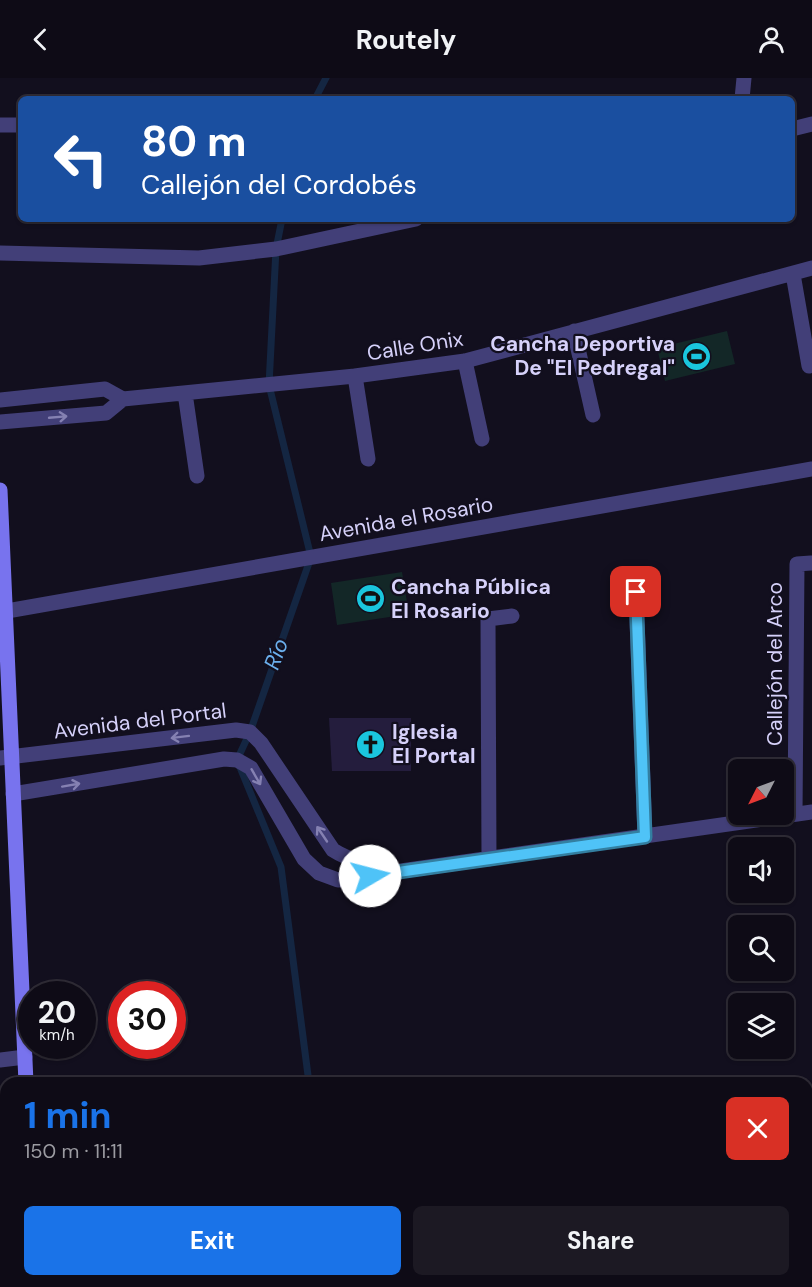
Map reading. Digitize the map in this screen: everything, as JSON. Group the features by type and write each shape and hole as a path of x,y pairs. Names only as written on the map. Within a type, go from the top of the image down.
{"street":[{"path":"742,96 744,78"},
{"path":"795,128 812,124"},
{"path":"0,125 18,125"},
{"path":"0,253 199,258 276,249 402,222"},
{"name":"Calle Onix","path":"0,400 105,390 123,399 355,376 465,361 812,268"},
{"path":"793,274 809,366"},
{"path":"574,331 593,415"},
{"path":"465,361 482,439"},
{"path":"355,376 368,459"},
{"path":"185,393 196,476"},
{"name":"Calle Onix","path":"0,422 106,413 123,399"},
{"name":"Avenida el Rosario","path":"7,610 812,469"},
{"path":"0,490 7,610 5,758 13,795 22,981"},
{"name":"Callejón del Arco","path":"795,814 797,564 811,563"},
{"path":"636,592 645,837"},
{"path":"489,859 488,619 512,616"},
{"name":"Avenida del Portal","path":"5,758 236,730 250,732 261,743 333,850 347,859 370,864 387,874"},
{"path":"13,795 224,759 237,760 251,768 304,859 319,873 338,880 812,812"},
{"path":"0,1060 18,1058"},
{"path":"25,1059 26,1077"}],"green space":[{"name":"Cancha Deportiva De \"El Pedregal\"","path":"727,331 735,364 665,381 657,348"},
{"name":"Cancha Pública El Rosario","path":"402,572 409,614 337,625 331,583"}],"building":[{"name":"Iglesia El Portal","path":"329,718 411,718 411,771 332,771"}],"waterway":[{"name":"Río","path":"317,96 326,78"},
{"name":"Río","path":"281,222 276,249 269,385 311,557 250,732 237,760 281,867 308,1077"}],"place":[{"name":"Cancha Deportiva De \"El Pedregal\"","path":"696,356"},
{"name":"Cancha Pública El Rosario","path":"370,599"},
{"name":"Iglesia El Portal","path":"371,744"}],"route":[{"path":"370,876 645,837 636,592"}]}
